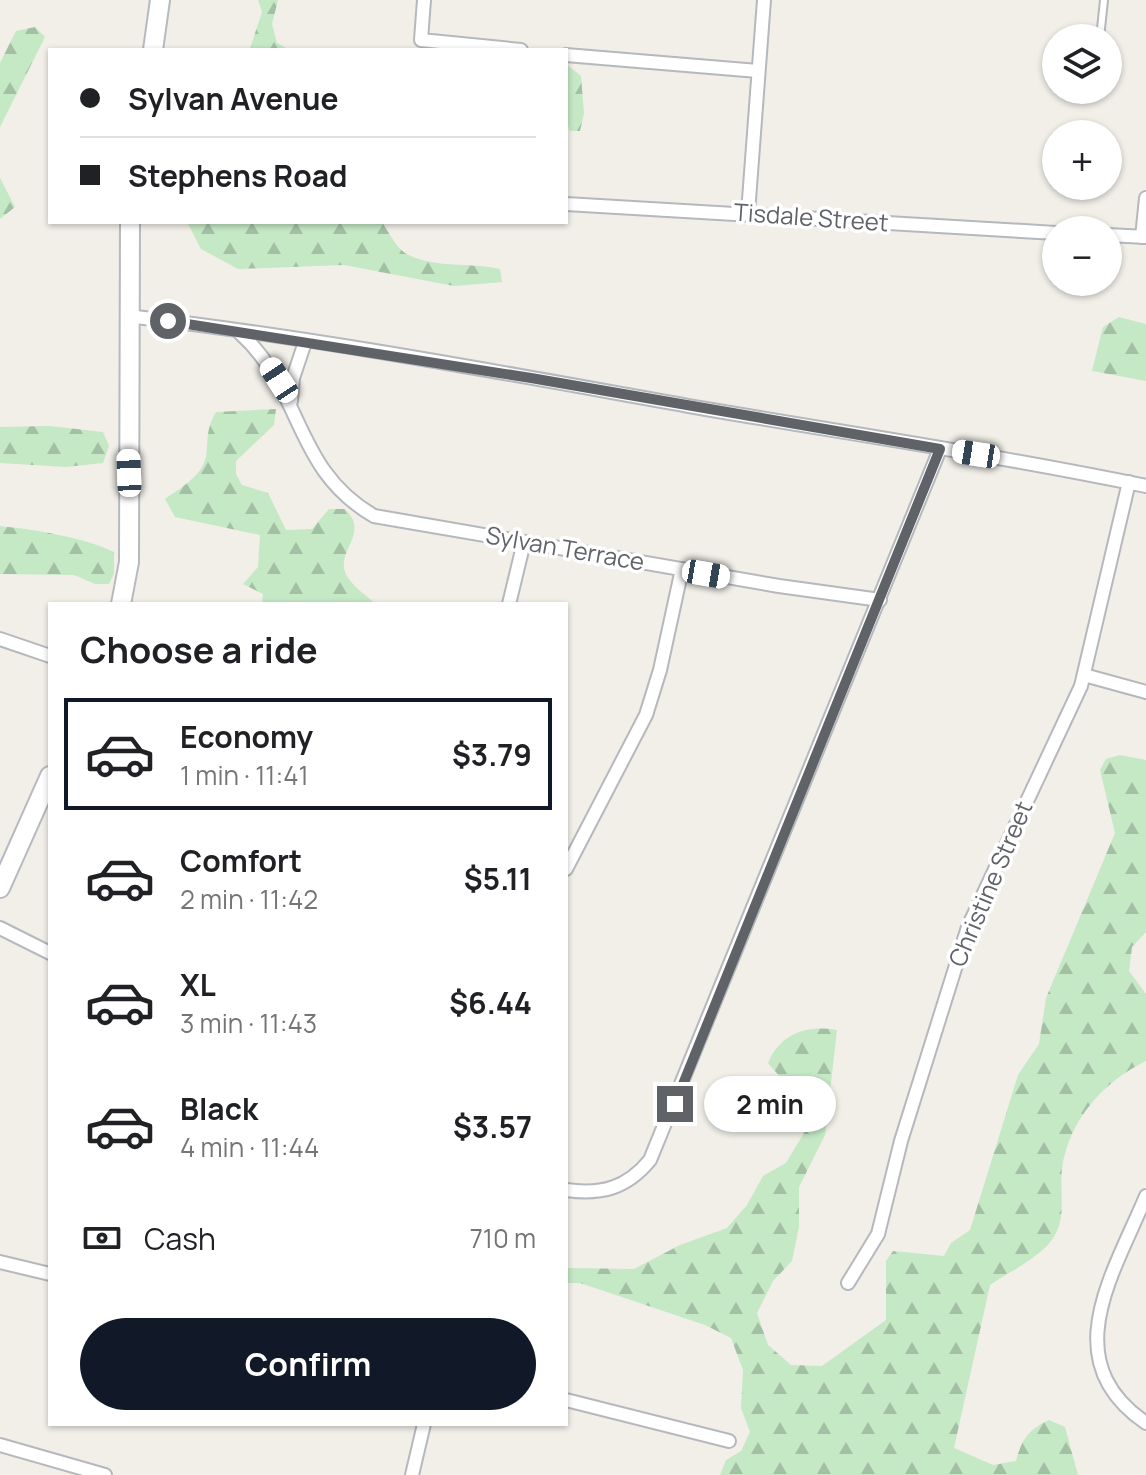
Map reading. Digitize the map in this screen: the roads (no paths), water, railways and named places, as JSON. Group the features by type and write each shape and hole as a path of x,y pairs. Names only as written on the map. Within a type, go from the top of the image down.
{"street":[{"path":"153,48 160,0"},
{"path":"424,0 421,40 501,48"},
{"path":"748,213 764,0"},
{"path":"568,55 758,71"},
{"path":"1122,236 1144,237 1146,198"},
{"name":"Tisdale Street","path":"568,204 1042,232"},
{"path":"121,602 129,562 127,316 130,224"},
{"path":"127,316 305,342 1146,486"},
{"name":"Sylvan Terrace","path":"238,332 264,356 291,404 302,438 323,474 366,511 388,519 880,600"},
{"name":"Sylvan Terrace","path":"291,404 293,378 305,342"},
{"path":"568,1190 598,1192 619,1187 636,1177 650,1160 940,449"},
{"name":"Christine Street","path":"848,1283 878,1234 901,1141 968,927 1058,738 1084,675 1129,482"},
{"path":"509,602 524,542"},
{"path":"568,865 646,715 660,670 682,569"},
{"path":"0,639 48,655"},
{"path":"1084,675 1146,692"},
{"path":"0,888 45,801"},
{"path":"0,928 48,952"},
{"path":"1146,1196 1107,1289 1097,1322 1097,1354 1106,1385 1126,1409 1146,1423"},
{"path":"0,1262 48,1274"},
{"path":"568,1401 729,1441"},
{"path":"412,1475 424,1426"},
{"path":"0,1445 105,1475"}],"lane":[{"path":"1101,24 1104,0"}]}
